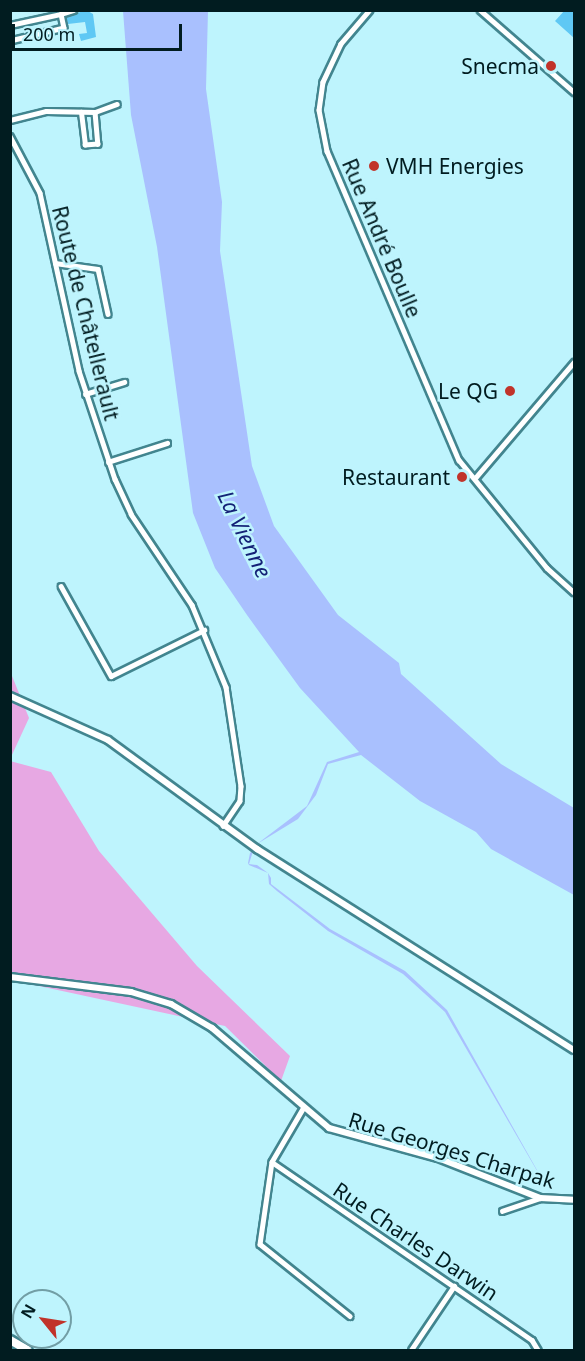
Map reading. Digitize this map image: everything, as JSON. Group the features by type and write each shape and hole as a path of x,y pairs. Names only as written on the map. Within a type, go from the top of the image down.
{"highway":[{"path":"10,1340 27,1350"}],"street":[{"path":"10,25 73,10"},
{"name":"Rue André Boulle","path":"370,10 327,69 319,102 323,138 459,459 476,477 547,568 574,592"},
{"path":"480,10 574,92"},
{"path":"10,41 64,28 58,13"},
{"path":"10,120 46,111 95,112 117,104"},
{"path":"81,112 85,145 98,144 95,112"},
{"name":"Route de Châtellerault","path":"10,136 40,192 85,394 108,462 131,514 204,630 232,714 242,786 240,801 223,826"},
{"path":"55,263 98,269 108,314"},
{"path":"476,477 574,362"},
{"path":"85,394 124,382"},
{"path":"108,462 167,443"},
{"path":"61,586 111,676 204,630"},
{"path":"10,696 108,740 223,826 574,1050"},
{"name":"Rue Georges Charpak","path":"10,977 131,992 183,1010 212,1028 303,1109 328,1128 438,1158 540,1198 574,1200"},
{"path":"303,1109 272,1162 260,1239 265,1252 350,1316"},
{"name":"Rue Charles Darwin","path":"272,1162 532,1340 538,1350"},
{"path":"501,1211 540,1198"},
{"path":"411,1350 454,1286"}],"shaded area":[{"path":"10,671 29,718 11,757 10,757"},
{"path":"10,761 51,772 99,851 197,966 290,1056 281,1081 225,1026 11,980"}],"water":[{"name":"La Vienne","path":"123,11 208,11 206,89 222,202 220,251 252,466 274,526 338,615 399,663 401,674 501,764 574,808 574,895 491,849 476,832 420,801 361,755 328,764 316,795 298,819 257,844 307,806 327,762 359,752 300,688 247,615 215,568 193,513 157,247 131,115"},
{"path":"253,851 249,864 257,865 268,873 249,865 248,863 250,853"},
{"path":"268,873 271,884 330,929 405,971 447,1010 551,1195 445,1012 403,974 328,931 277,891 269,884"}],"building":[{"path":"86,10 93,14 96,37 81,41 79,34 87,33 85,22 68,24 66,17"},
{"path":"565,10 574,10 574,38 555,21"}],"place":[{"name":"Snecma","path":"551,66"},
{"name":"VMH Energies","path":"374,166"},
{"name":"Le QG","path":"510,391"},
{"name":"Restaurant","path":"462,477"}]}
